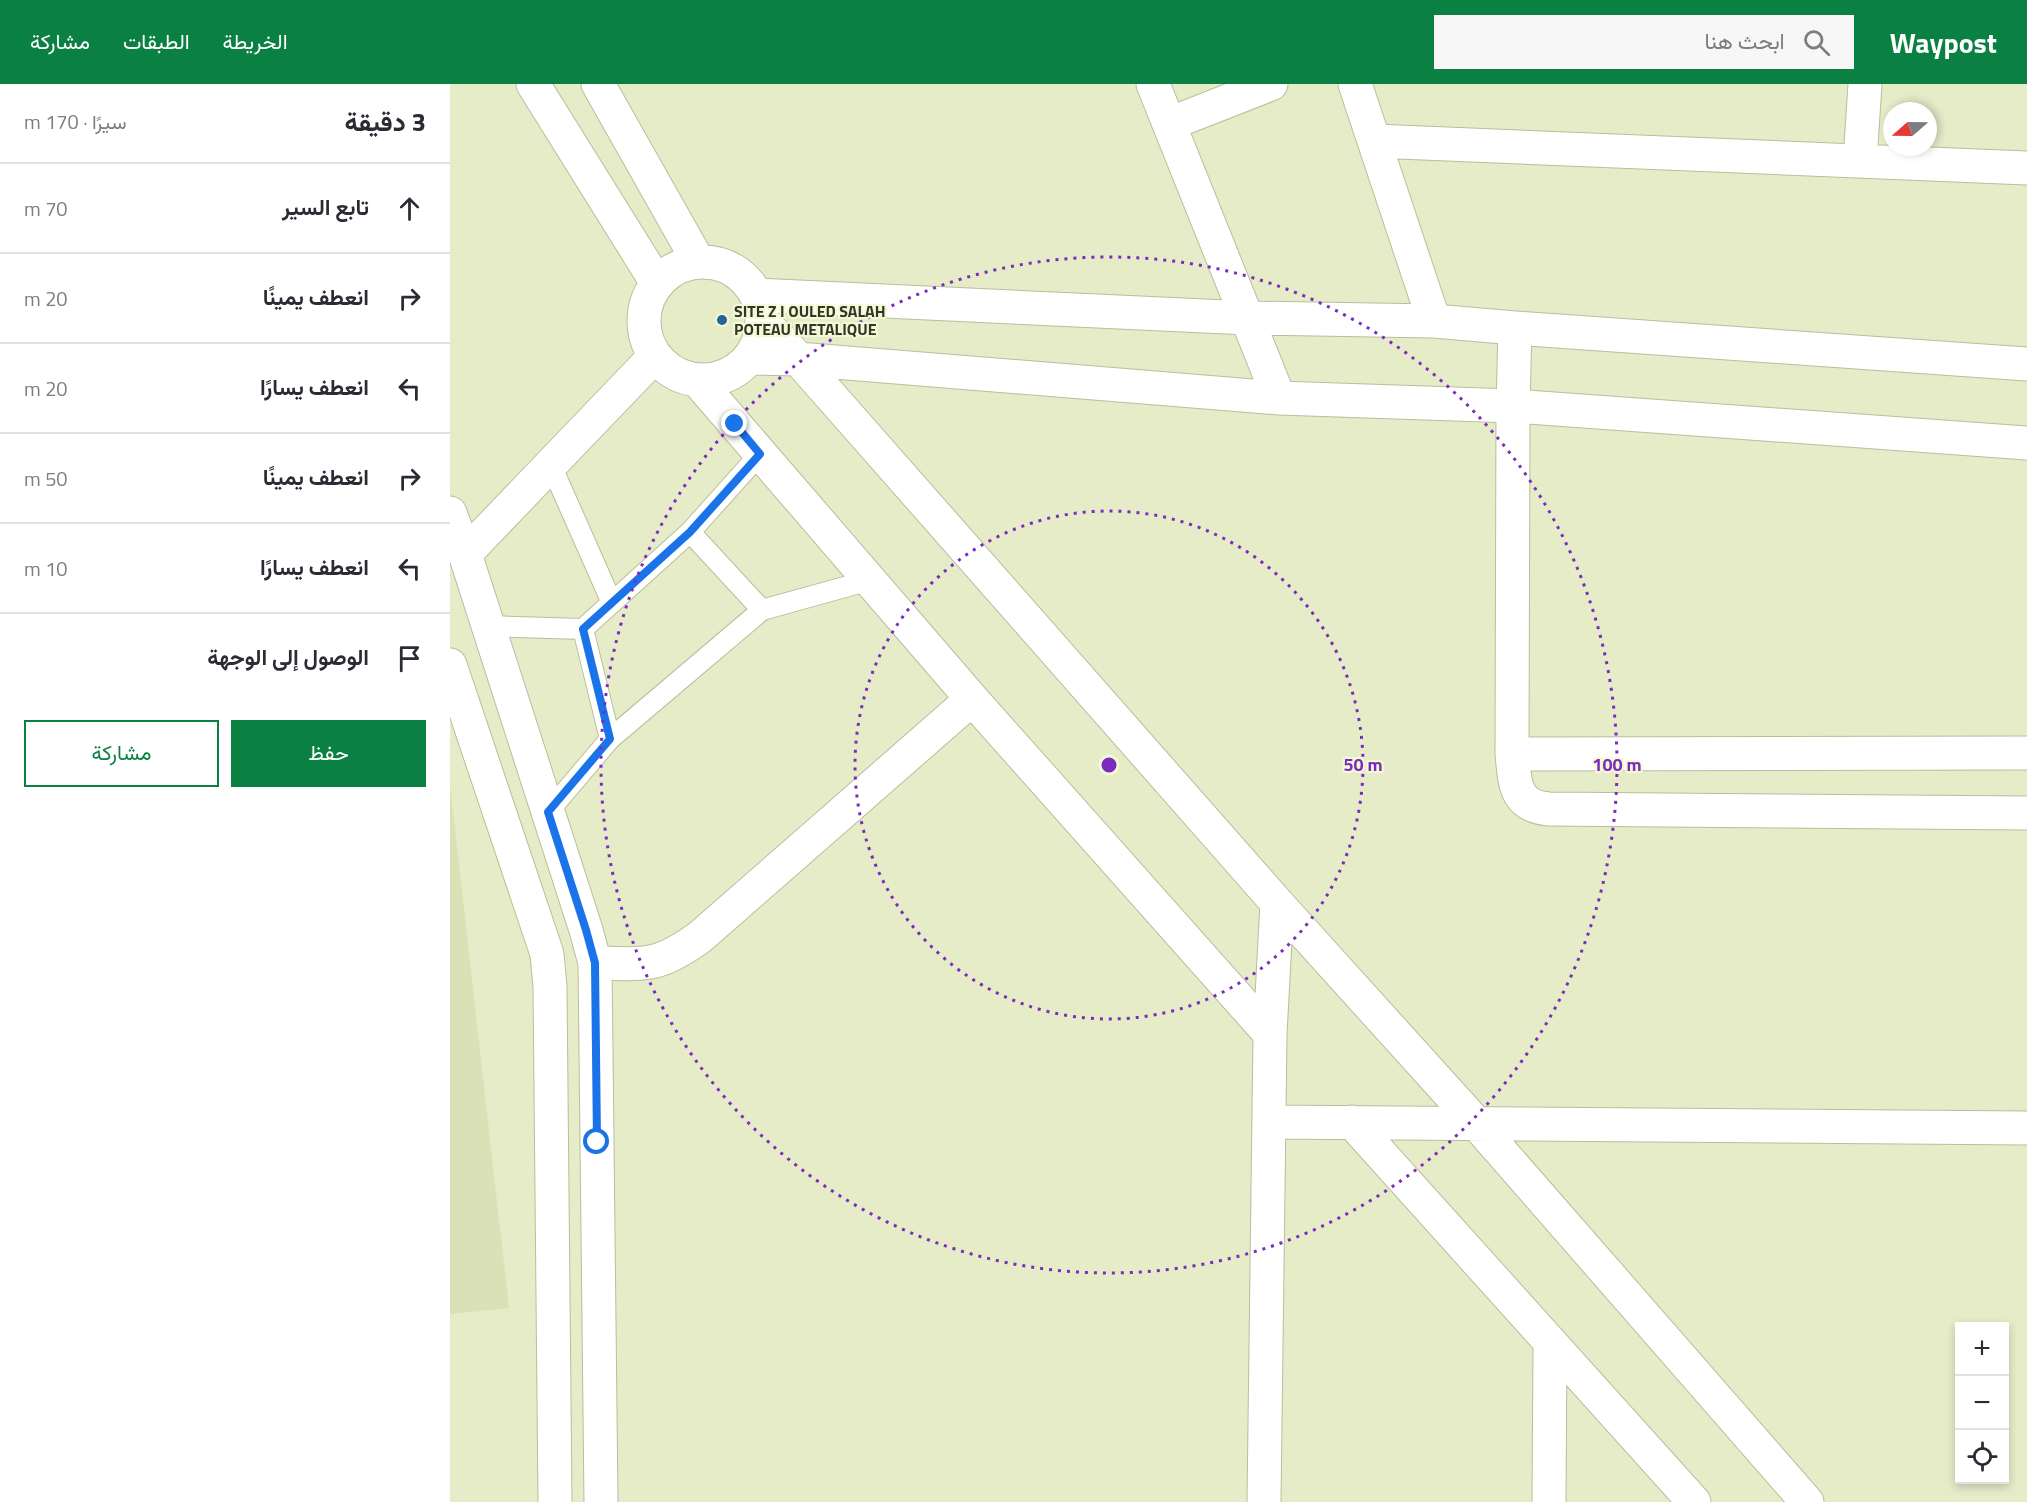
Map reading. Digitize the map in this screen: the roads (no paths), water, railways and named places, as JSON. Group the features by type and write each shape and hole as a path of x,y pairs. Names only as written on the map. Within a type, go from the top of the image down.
{"street":[{"path":"532,84 657,283"},
{"path":"598,84 698,261"},
{"path":"1153,84 1279,398"},
{"path":"1169,124 1271,84"},
{"path":"1355,84 1434,321"},
{"path":"1860,161 1865,84"},
{"path":"1374,141 2027,168"},
{"path":"760,309 758,342 750,358 735,371 716,379 697,380 674,373 655,356 644,332 645,306 657,283 669,272 682,265 698,261 722,264 742,276 760,309 798,359 1277,903 1476,1123 1806,1502"},
{"path":"760,309 1434,321 2027,364"},
{"path":"1515,328 1512,754 1515,784 1519,795 1538,808 2027,813"},
{"path":"465,554 655,356"},
{"path":"750,358 798,359 1279,398 1513,406 2027,443"},
{"path":"697,380 972,699 1270,1034"},
{"path":"450,513 595,963 601,1502"},
{"path":"450,665 547,954 550,987 555,1502"},
{"path":"595,963 644,964 660,961 676,954 700,937 972,699"},
{"path":"1512,754 2027,753"},
{"path":"1264,1502 1270,1034 1277,903"},
{"path":"1270,1122 2027,1128"},
{"path":"1352,1122 1694,1502"},
{"path":"1549,1502 1550,1344"}],"lane":[{"path":"488,626 583,629 690,532 760,454"},
{"path":"551,465 612,603"},
{"path":"690,532 762,610"},
{"path":"548,812 610,739 762,610 870,580"},
{"path":"583,629 610,739"}],"place":[{"name":"SITE Z I OULED SALAH POTEAU METALIQUE","path":"722,320"}]}
